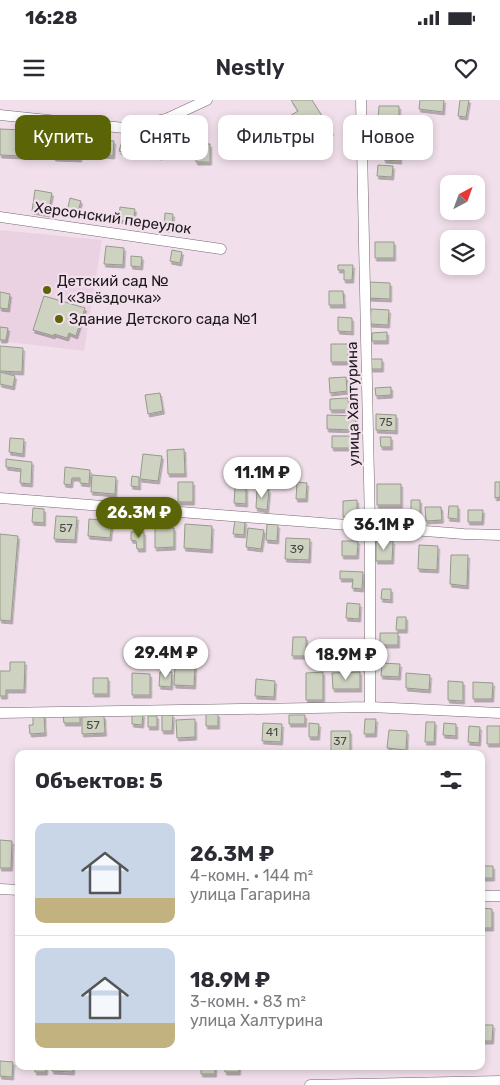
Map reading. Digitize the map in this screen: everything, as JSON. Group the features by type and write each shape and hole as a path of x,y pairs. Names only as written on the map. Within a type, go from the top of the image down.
{"street":[{"path":"0,115 124,128 166,119 207,100"},
{"name":"улица Халтурина","path":"361,100 370,526 370,707"},
{"name":"Херсонский переулок","path":"0,217 221,249"},
{"path":"0,498 464,534 500,535"},
{"path":"0,712 370,707 500,713"},
{"path":"0,890 15,890"},
{"path":"485,896 500,896"},
{"path":"310,1085 500,1081"}],"shaded area":[{"name":"Детский сад № 1 «Звёздочка»","path":"0,230 102,240 84,351 0,341"}],"building":[{"path":"291,100 312,100 321,115 291,115 298,111"},
{"path":"420,100 444,100 443,112 419,109"},
{"path":"460,100 469,100 466,117 458,116"},
{"path":"379,106 399,106 399,115 378,115"},
{"path":"0,129 15,130 15,156 0,155"},
{"path":"111,141 114,141 113,156 111,156"},
{"path":"208,144 210,144 210,162 196,162 196,160 208,160"},
{"path":"378,165 393,166 392,177 377,176"},
{"path":"35,190 52,193 48,214 32,211"},
{"path":"70,198 81,201 77,215 67,212"},
{"path":"120,207 135,209 133,222 119,220"},
{"path":"165,213 173,214 172,229 164,229"},
{"path":"375,242 394,242 394,258 375,258"},
{"path":"106,246 124,248 123,265 104,264"},
{"path":"172,250 182,252 180,263 170,261"},
{"path":"131,256 142,257 141,267 131,266"},
{"path":"338,265 353,265 352,280 344,280 344,270 338,270"},
{"path":"369,282 390,283 390,299 368,298"},
{"path":"329,291 343,291 344,305 329,305"},
{"path":"0,292 10,294 8,309 0,308"},
{"name":"Здание Детского сада №1","path":"44,296 85,308 76,336 69,333 67,338 33,330"},
{"path":"371,309 389,310 388,325 370,324"},
{"path":"338,317 352,318 352,332 338,331"},
{"path":"0,327 8,328 6,340 0,340"},
{"path":"387,332 387,341 372,341 372,333"},
{"path":"331,344 348,344 348,362 331,362"},
{"path":"0,346 23,348 22,372 0,371"},
{"path":"371,359 382,359 382,369 371,369"},
{"path":"0,372 15,376 13,387 0,384"},
{"path":"346,377 347,391 330,393 329,378"},
{"path":"391,387 391,395 376,396 375,388"},
{"path":"160,393 163,411 148,414 145,395"},
{"path":"348,398 349,410 330,410 330,399"},
{"path":"376,414 396,415 396,431 376,430"},
{"path":"327,415 356,416 355,430 327,429"},
{"path":"332,436 353,436 353,448 332,448"},
{"path":"380,437 391,437 391,447 381,447"},
{"path":"10,438 24,439 23,454 9,452"},
{"path":"184,449 185,474 168,474 167,450"},
{"path":"143,454 162,456 158,481 140,479"},
{"path":"6,459 32,462 31,484 20,483 21,469 6,467"},
{"path":"65,467 90,470 89,484 80,483 80,478 72,478 71,485 64,484"},
{"path":"92,475 116,477 115,494 91,492"},
{"path":"132,476 139,477 139,487 131,486"},
{"path":"178,482 193,482 193,502 178,502"},
{"path":"297,482 307,483 306,499 296,499"},
{"path":"495,482 500,482 500,497 495,498"},
{"path":"377,484 401,484 401,505 377,505"},
{"path":"235,488 246,488 246,504 234,503"},
{"path":"257,489 269,490 267,510 256,508"},
{"path":"357,500 357,517 343,517 343,501"},
{"path":"411,500 420,500 420,514 411,514"},
{"path":"449,506 458,506 458,519 448,518"},
{"path":"425,507 441,507 442,520 426,521"},
{"path":"33,508 44,509 44,523 32,522"},
{"path":"468,510 483,510 482,522 468,522"},
{"path":"56,516 77,517 75,540 54,539"},
{"path":"89,519 112,521 110,538 88,536"},
{"path":"235,520 245,521 244,535 233,534"},
{"path":"185,524 212,526 211,550 184,548"},
{"path":"267,524 278,525 277,541 266,540"},
{"path":"155,528 174,528 174,547 155,548"},
{"path":"248,528 264,530 261,549 246,547"},
{"path":"131,532 144,532 144,549 137,549 136,541 131,540"},
{"path":"0,534 18,536 11,621 0,620"},
{"path":"286,538 310,539 309,560 285,559"},
{"path":"342,541 358,541 357,556 342,556"},
{"path":"376,541 393,541 392,561 376,561"},
{"path":"419,545 438,546 437,570 418,569"},
{"path":"451,555 468,555 467,586 450,584"},
{"path":"340,571 363,572 362,589 352,588 353,579 340,579"},
{"path":"382,589 391,589 391,600 381,599"},
{"path":"347,603 360,604 359,619 346,618"},
{"path":"397,617 406,617 406,630 396,630"},
{"path":"380,633 398,633 398,645 380,645"},
{"path":"293,637 306,637 306,656 292,656"},
{"path":"10,662 25,662 24,690 6,690 6,696 0,696 0,671 10,671"},
{"path":"382,663 400,664 399,677 381,676"},
{"path":"175,665 195,666 194,686 174,685"},
{"path":"160,672 172,672 171,687 159,686"},
{"path":"323,672 323,700 306,700 306,673"},
{"path":"360,672 360,689 333,689 332,673"},
{"path":"132,673 150,674 150,695 132,695"},
{"path":"406,673 430,675 429,690 406,688"},
{"path":"93,678 108,678 108,694 93,694"},
{"path":"256,679 275,681 274,697 255,696"},
{"path":"448,681 463,682 463,701 448,700"},
{"path":"473,682 493,683 492,699 473,699"},
{"path":"132,713 143,714 142,725 132,724"},
{"path":"162,714 173,715 172,731 162,731"},
{"path":"206,714 218,714 218,726 206,726"},
{"path":"44,715 45,733 30,734 29,725 33,725 33,716"},
{"path":"80,715 80,723 64,723 63,716"},
{"path":"289,715 305,715 305,724 289,724"},
{"path":"104,716 105,733 82,734 82,717"},
{"path":"148,716 157,716 157,727 148,727"},
{"path":"195,719 195,737 177,738 176,720"},
{"path":"365,719 376,719 375,734 364,734"},
{"path":"426,722 435,722 434,742 425,742"},
{"path":"263,723 282,724 281,742 262,741"},
{"path":"309,723 319,724 318,737 309,737"},
{"path":"444,723 456,724 456,736 443,735"},
{"path":"469,726 480,727 479,743 468,742"},
{"path":"487,726 500,726 500,744 487,744"},
{"path":"389,730 407,731 406,750 387,748"},
{"path":"331,731 350,731 350,750 331,750"},
{"path":"0,840 12,841 11,868 0,868"},
{"path":"485,866 493,866 493,878 485,878"},
{"path":"485,908 492,909 492,928 485,928"},
{"path":"485,1025 493,1025 492,1041 485,1041"},
{"path":"0,1061 13,1062 12,1077 0,1076"},
{"path":"35,1070 46,1070 46,1072 35,1072"},
{"path":"73,1070 73,1072 52,1071"},
{"path":"201,1070 215,1070 215,1074 201,1074"},
{"path":"225,1070 239,1070 239,1072 225,1072"}],"place":[{"name":"Детский сад № 1 «Звёздочка»","path":"47,290"},
{"name":"Здание Детского сада №1","path":"59,319"}]}
